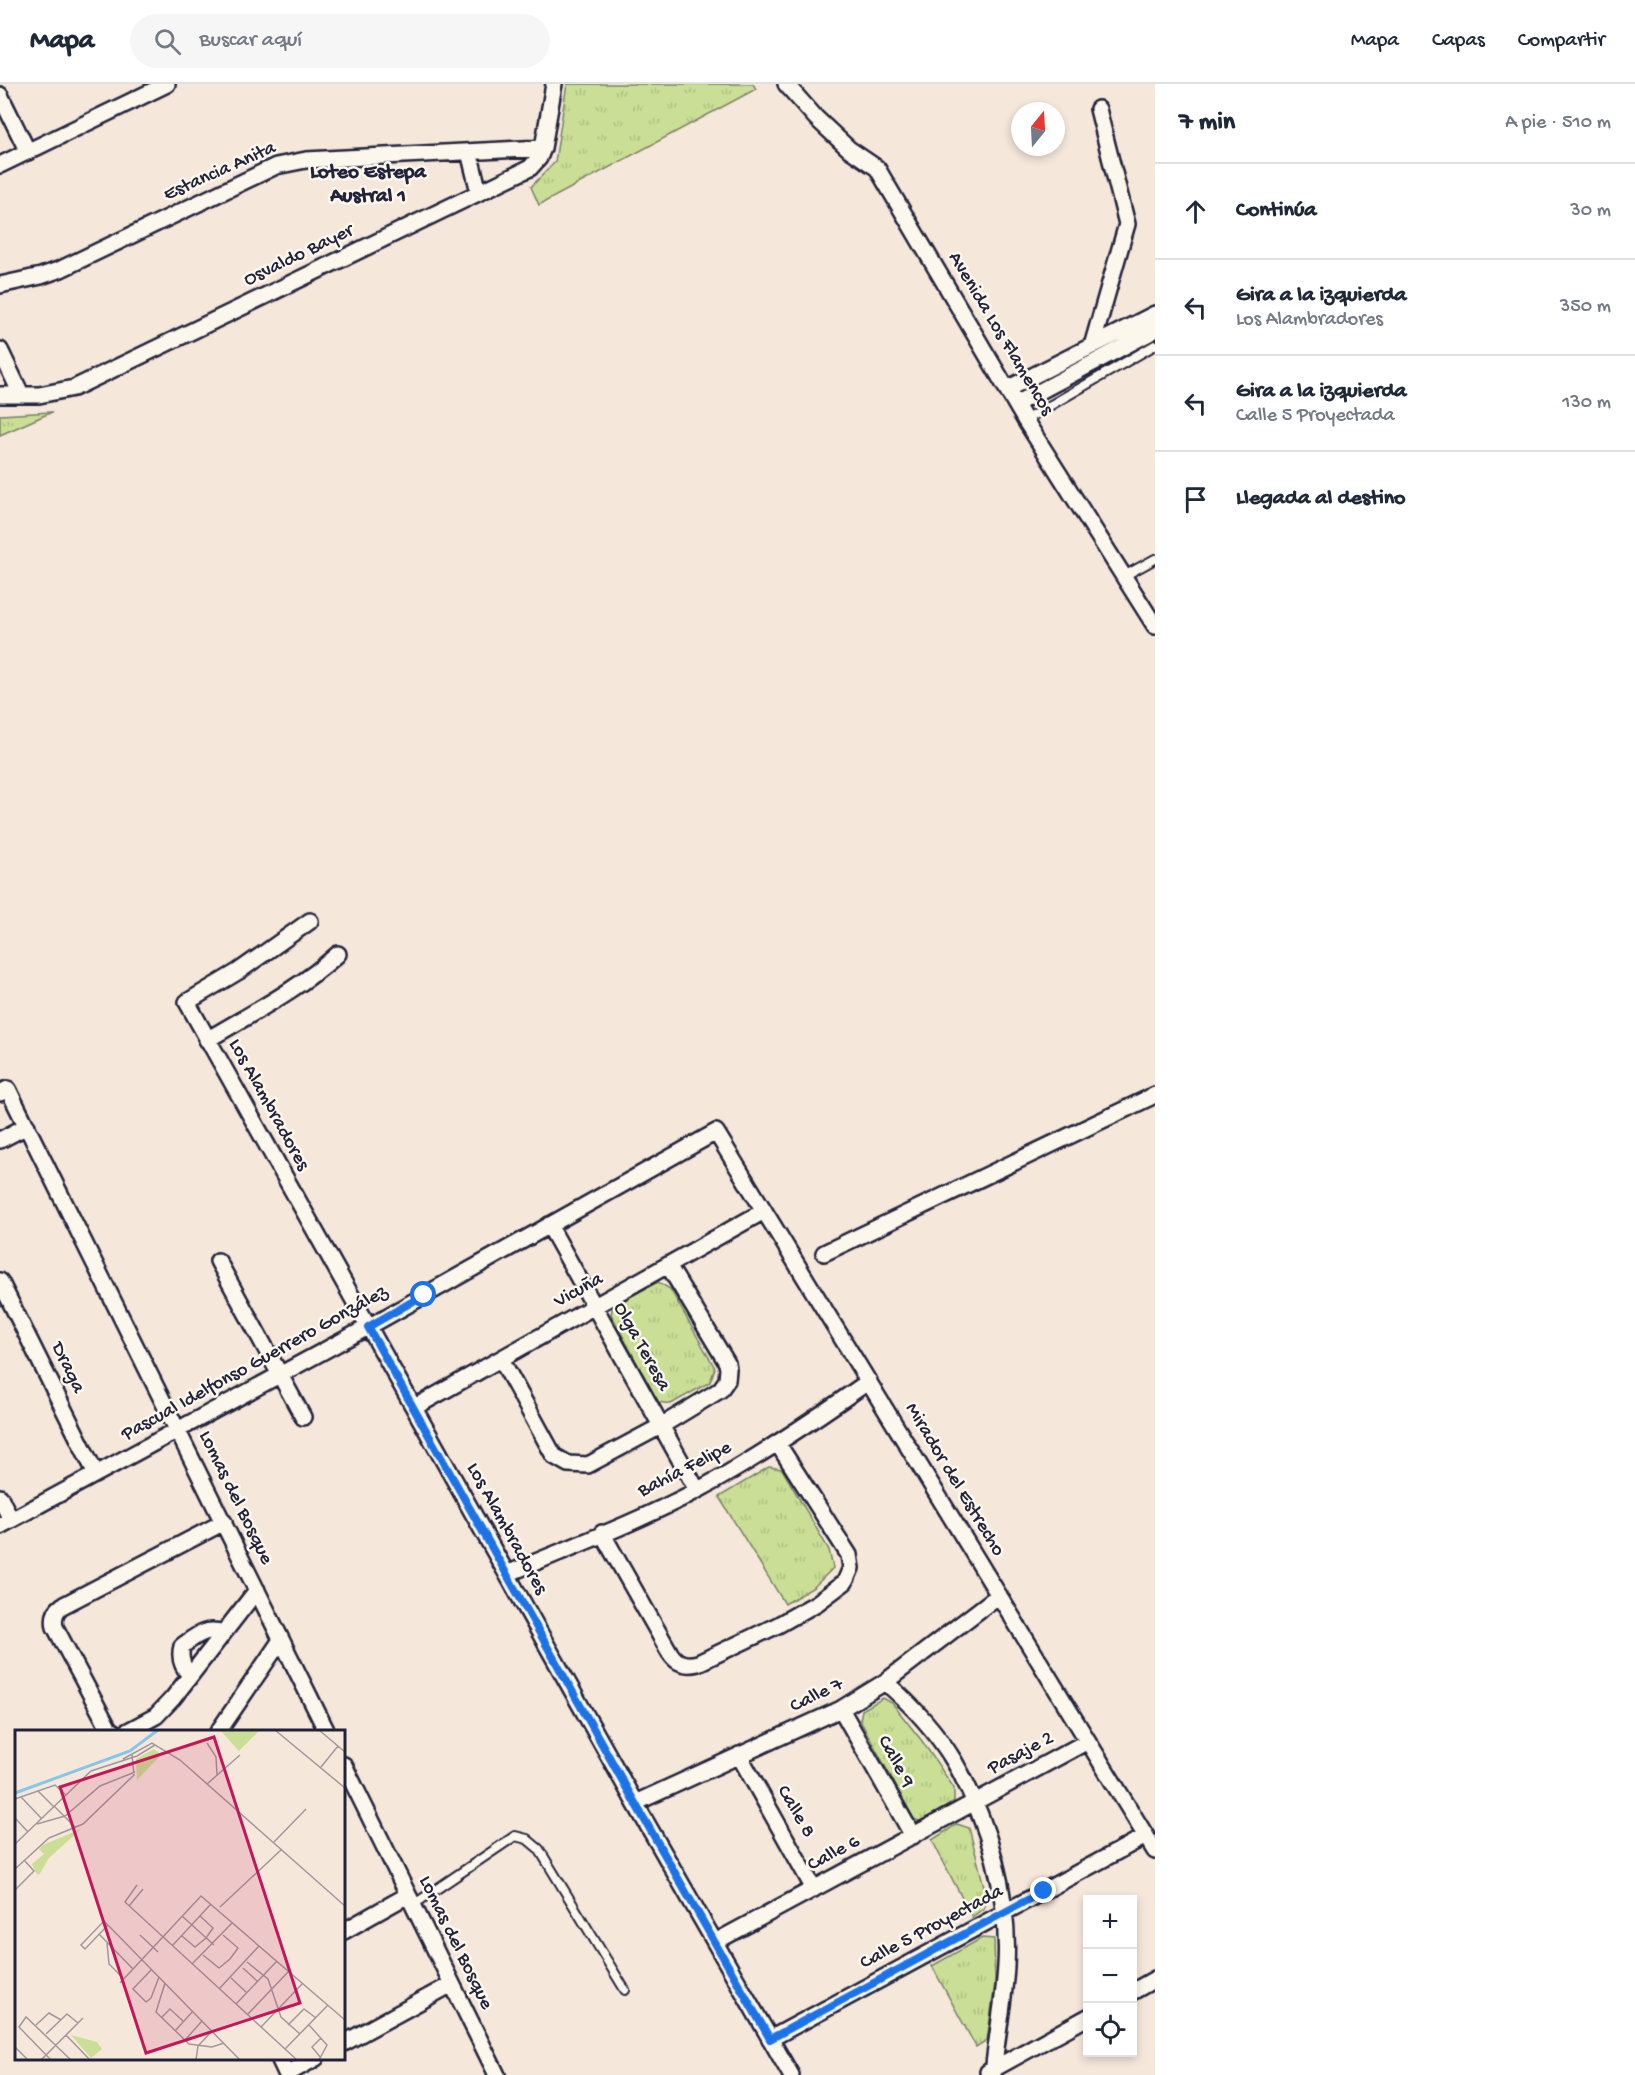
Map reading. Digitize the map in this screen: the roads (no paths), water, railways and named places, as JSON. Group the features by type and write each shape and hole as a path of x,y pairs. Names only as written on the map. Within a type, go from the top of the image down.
{"street":[{"path":"0,165 167,84"},
{"name":"Osvaldo Bayer","path":"0,395 48,393 74,388 530,168 539,158 543,148 554,84"},
{"name":"Avenida Los Flamencos","path":"786,84 836,137 877,168 1025,420 1155,626"},
{"path":"0,95 28,152"},
{"path":"1092,346 1127,224 1098,109"},
{"name":"Estancia Anita","path":"0,285 61,269 276,166 306,160 543,148"},
{"path":"470,152 479,192"},
{"path":"1007,389 1155,314"},
{"path":"1016,404 1155,330"},
{"path":"0,350 21,394"},
{"name":"Los Alambradores","path":"310,921 262,956 188,1002 207,1040 415,1407 635,1803 791,2075"},
{"path":"207,1040 275,1000 322,968 338,954"},
{"name":"Lomas del Bosque","path":"4,1091 27,1126 326,1730"},
{"path":"824,1252 1155,1095"},
{"path":"0,1140 27,1126"},
{"name":"Pascual Idelfonso Guerrero González","path":"6,1523 368,1327 716,1132"},
{"name":"Mirador del Estrecho","path":"716,1132 1155,1851"},
{"name":"Vicuña","path":"415,1407 764,1211"},
{"name":"Olga Teresa","path":"549,1225 697,1490"},
{"path":"218,1261 303,1417"},
{"path":"501,1359 554,1456 568,1464 588,1465 661,1426 720,1390 728,1375 727,1363 668,1265"},
{"name":"Draga","path":"0,1281 96,1474"},
{"name":"Bahía Felipe","path":"507,1574 697,1490 778,1444 869,1381"},
{"path":"602,1533 674,1658 684,1665 698,1663 778,1626 817,1603 845,1582 851,1568 849,1555 778,1444"},
{"path":"0,1497 6,1523"},
{"path":"112,1730 56,1627 55,1616 62,1606 224,1522"},
{"path":"128,1730 156,1716 173,1698 257,1590"},
{"name":"Calle 7","path":"635,1803 841,1709 885,1682 999,1595"},
{"path":"190,1675 180,1656 182,1646 200,1634 213,1630 223,1633"},
{"path":"219,1730 281,1640"},
{"path":"885,1682 911,1706 954,1762 974,1803 989,1842 1003,1913 1006,1965 1002,2014 990,2073"},
{"name":"Calle 9","path":"841,1709 913,1836"},
{"name":"Pasaje 2","path":"974,1803 1088,1741"},
{"name":"Calle 8","path":"739,1755 814,1888"},
{"name":"Lomas del Bosque","path":"345,1767 452,1984 493,2074"},
{"name":"Calle 6","path":"715,1942 974,1803"},
{"name":"Calle 5 Proyectada","path":"770,2039 1146,1836"},
{"path":"345,1931 410,1900"},
{"path":"1137,1989 1155,1979"},
{"path":"345,2042 452,1984"},
{"path":"990,2073 1083,2020"},
{"path":"280,2060 287,2075 313,2060"}],"lane":[{"path":"1025,420 1155,345"},
{"path":"1124,576 1155,559"},
{"path":"410,1900 515,1836 527,1839 539,1849 625,1990"}],"district":[{"name":"Loteo Estepa Austral 1","path":"368,185"}]}
